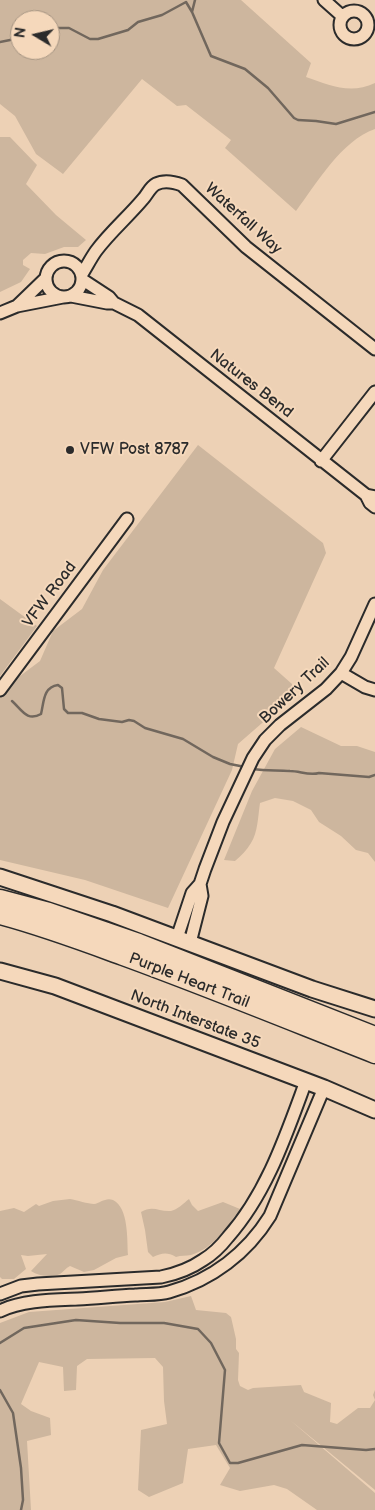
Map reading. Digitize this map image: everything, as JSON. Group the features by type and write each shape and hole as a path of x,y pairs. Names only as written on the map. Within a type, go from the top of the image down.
{"highway":[{"name":"Purple Heart Trail","path":"0,898 139,942 375,1036"},
{"name":"Purple Heart Trail","path":"0,915 57,932 161,970 375,1054"}],"main road":[{"path":"0,877 112,914 312,989 375,1009"},
{"name":"North Interstate 35","path":"0,971 55,986 306,1081 375,1110"}],"street":[{"path":"324,0 342,16"},
{"name":"Waterfall Way","path":"82,277 96,252 110,234 155,185 163,182 175,182 182,185 246,247 375,349"},
{"path":"68,261 75,264 82,277 79,290 67,296 56,295 47,286 46,278 49,268 59,261 68,261 96,252"},
{"name":"Natures Bend","path":"82,277 109,297 114,303 138,315 321,461 371,496 370,503 375,507"},
{"name":"Natures Bend","path":"17,306 46,278"},
{"name":"Natures Bend","path":"0,313 17,306 67,296 114,303"},
{"path":"321,461 375,392"},
{"name":"VFW Road","path":"0,690 126,519"},
{"name":"Bowery Trail","path":"184,941 202,896 200,884 223,822 254,758 263,744 280,725 326,689 341,673 375,604"},
{"path":"341,673 365,687 375,690"},
{"path":"0,1294 21,1286 38,1284 161,1277 194,1266 205,1259 219,1247 241,1222 251,1207 275,1162 306,1081"},
{"path":"0,1311 9,1307 52,1300 168,1292 194,1283 224,1266 240,1253 261,1231 270,1216 324,1088"}],"shaded area":[{"path":"0,0 241,0 311,63 306,77 340,88 366,87 375,83 375,129 351,143 341,153 321,176 296,211 225,148 231,140 186,105 177,106 142,79 63,174 36,154 15,116 0,104"},
{"path":"0,137 10,137 37,165 26,184 56,215 86,240 78,247 64,247 45,254 31,253 23,260 23,265 30,269 21,282 0,292"},
{"path":"198,445 323,543 326,553 274,668 292,684 293,700 271,706 269,717 238,744 232,770 168,908 85,880 0,860 0,698 16,679 40,661 53,631 82,609 103,570"},
{"path":"0,599 37,626 0,676"},
{"path":"301,727 341,746 357,746 375,752 375,862 368,853 356,850 341,836 319,822 311,810 293,801 275,798 260,803 255,834 246,850 235,861 224,860 252,791 275,749"},
{"path":"70,1199 94,1204 110,1199 118,1204 125,1217 128,1255 116,1258 94,1270 84,1272 70,1266 60,1274 49,1276 31,1271 47,1254 21,1255 26,1269 14,1279 2,1279 0,1277 0,1211 14,1208 24,1212 36,1204 39,1206 53,1201"},
{"path":"189,1199 198,1211 223,1202 240,1209 219,1236 199,1252 176,1257 164,1254 153,1257 148,1252 141,1212 153,1209 171,1211"},
{"path":"191,1296 196,1310 226,1313 231,1317 236,1339 236,1349 239,1353 238,1380 240,1386 248,1390 253,1388 301,1385 304,1392 331,1403 330,1422 337,1424 358,1408 370,1408 375,1400 375,1490 290,1420 375,1493 375,1510 317,1510 287,1489 274,1485 240,1491 220,1485 230,1468 216,1445 188,1449 183,1483 149,1497 138,1490 141,1430 167,1424 163,1367 155,1358 87,1359 77,1366 76,1390 64,1391 63,1367 39,1362 21,1404 31,1411 50,1418 51,1435 27,1441 31,1510 0,1510 0,1323 29,1312 165,1302"}],"waterway":[{"path":"192,12 195,0"},
{"path":"60,28 69,28 90,39 98,39 128,30 138,22 162,15 186,2 211,56 245,69 268,88 294,118 336,124 375,112"},
{"path":"0,42 10,40"},
{"path":"12,701 28,716 36,716 41,714 49,689 58,685 62,688 64,709 68,713 82,713 99,719 122,722 134,721 145,728 183,739 213,757 230,764 245,767"},
{"path":"253,769 369,777 375,775"},
{"path":"0,1343 24,1328 76,1320 164,1323 198,1329 211,1343 225,1370 219,1443 230,1463 238,1463 302,1445 375,1449"},
{"path":"0,1390 13,1413 21,1468 23,1500 21,1510"}],"place":[{"name":"VFW Post 8787","path":"70,450"}]}
